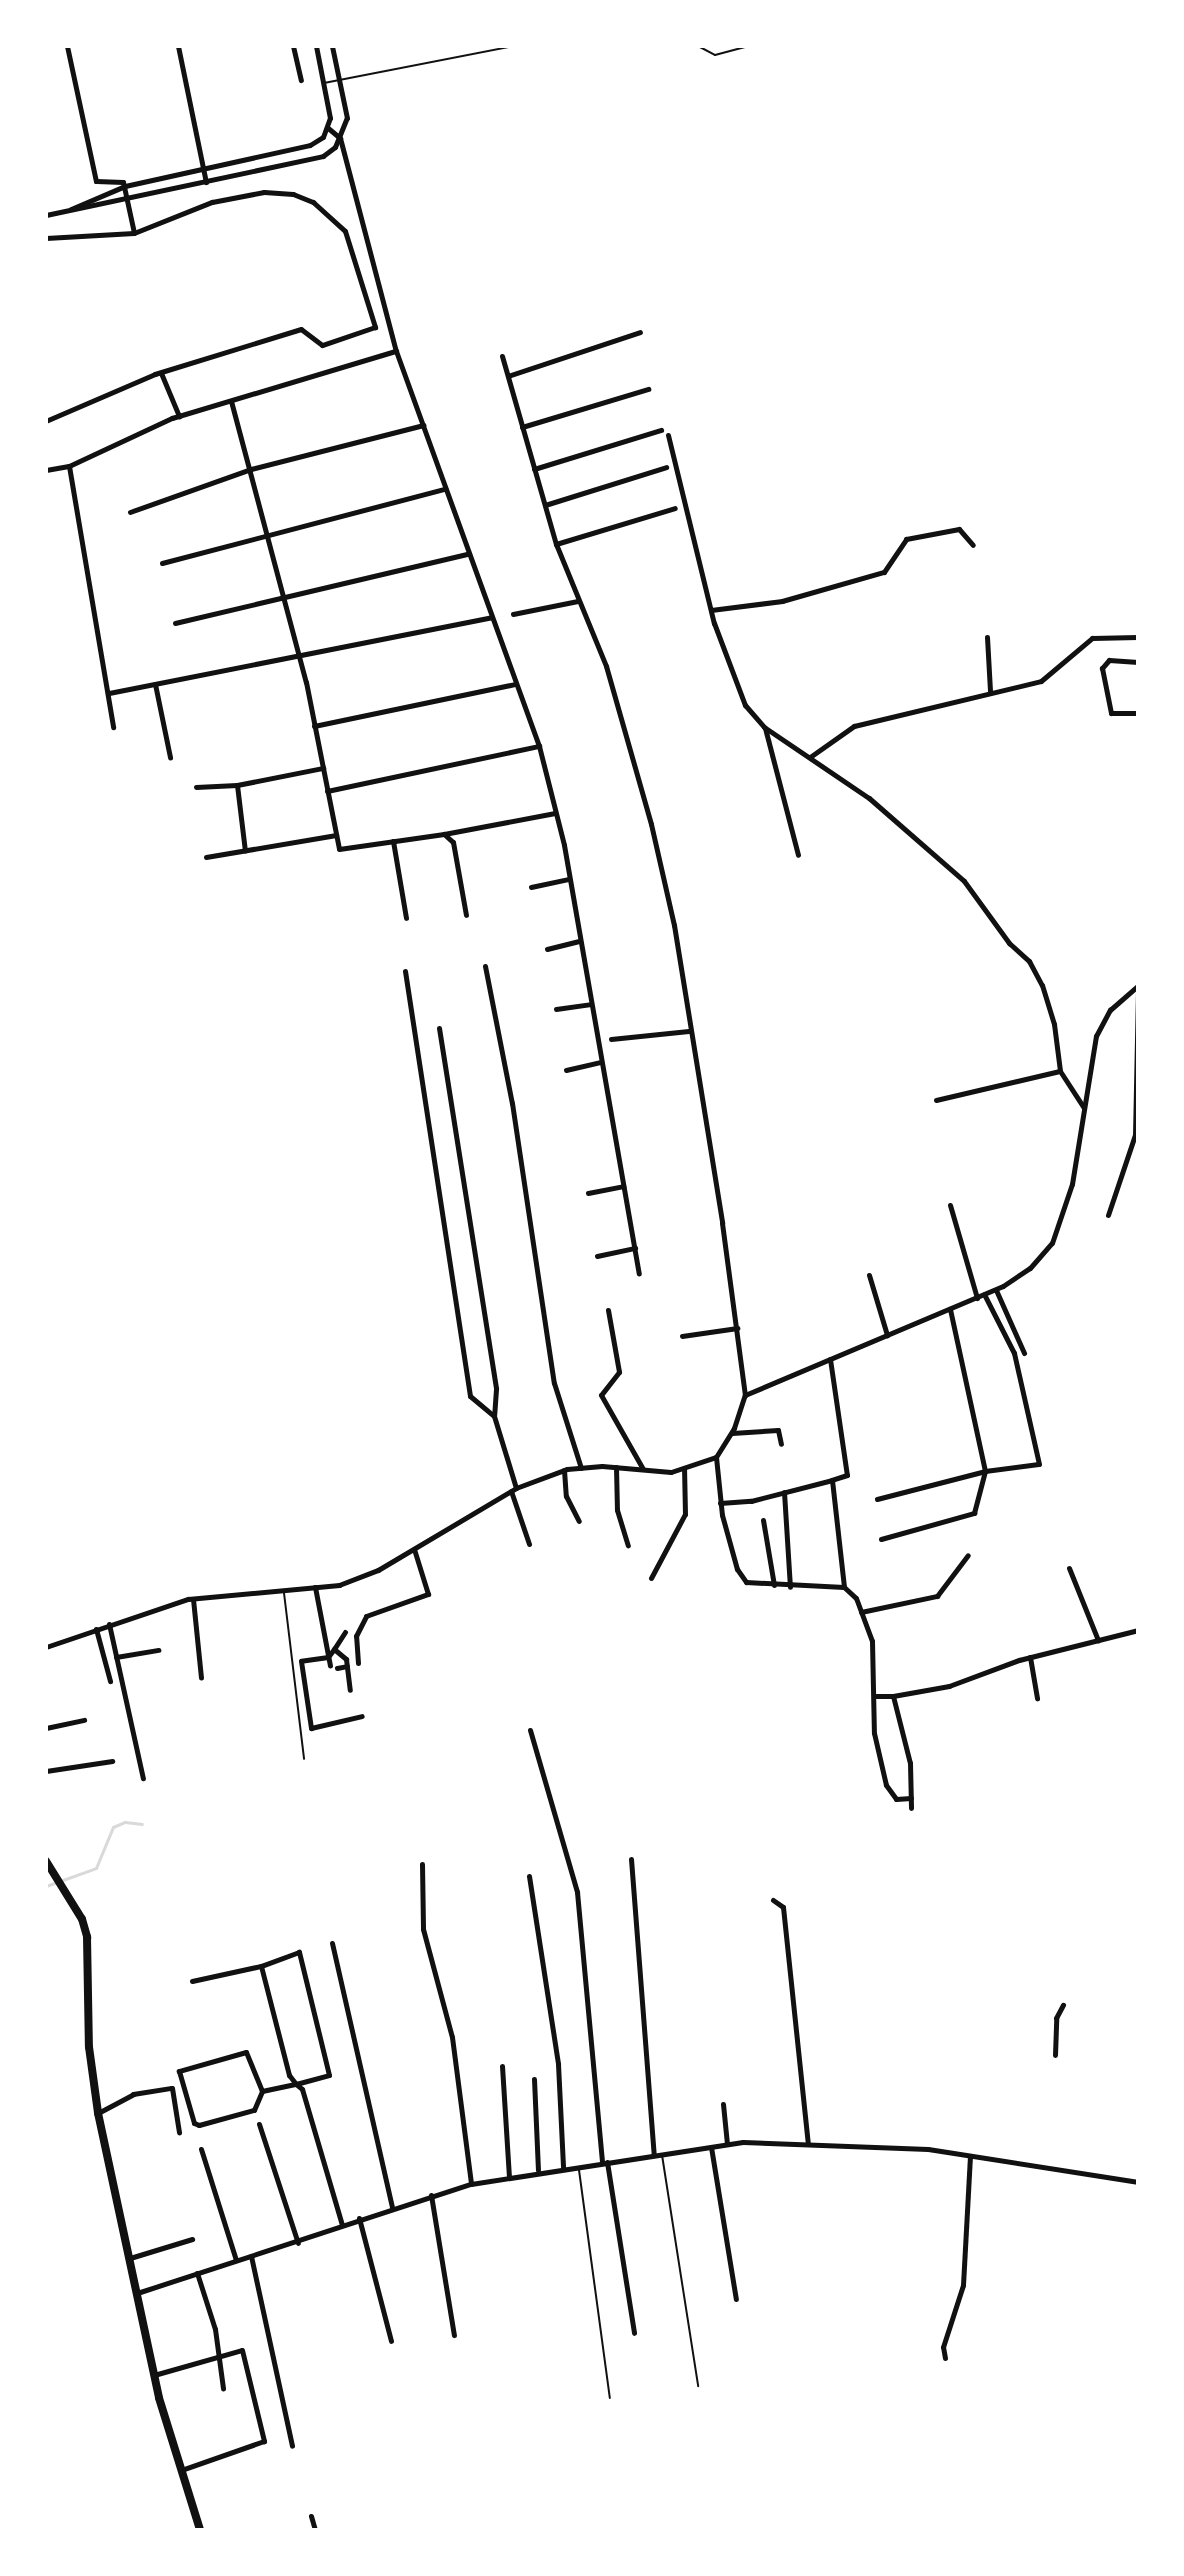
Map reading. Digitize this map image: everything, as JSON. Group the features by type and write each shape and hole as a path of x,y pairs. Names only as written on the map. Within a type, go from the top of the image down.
{"main road":[{"path":"46,1861 82,1919 90,1956 89,2047 98,2113 154,2375 200,2530"}],"street":[{"path":"67,46 96,181 125,186"},
{"path":"178,46 206,182"},
{"path":"293,46 301,80"},
{"path":"316,46 328,128 340,138 396,351 539,746 569,879 639,1273"},
{"path":"46,215 323,156 340,138 347,118 332,46"},
{"path":"71,209 125,186 310,145 328,128"},
{"path":"125,186 134,233"},
{"path":"46,238 134,233 212,202 264,192 293,194 313,202 345,231 375,327 322,345 301,329 161,372 46,421"},
{"path":"508,376 640,332"},
{"path":"46,470 69,466 179,416 396,351"},
{"path":"502,356 556,544 606,666 651,824 689,1031 745,1395 731,1433 716,1457 720,1503 737,1569 746,1582 790,1587 844,1587"},
{"path":"161,372 179,416"},
{"path":"522,427 648,389"},
{"path":"231,401 300,658 339,849 444,834 555,813"},
{"path":"130,512 251,469 423,425"},
{"path":"534,469 661,430"},
{"path":"668,435 711,610 745,705 764,727 810,757 939,856 1029,961 1054,1024 1060,1071 1084,1109"},
{"path":"69,466 113,727"},
{"path":"545,505 666,467"},
{"path":"162,563 268,532 445,489"},
{"path":"556,544 675,508"},
{"path":"711,610 782,601 884,572 906,539 959,529 973,545"},
{"path":"175,623 468,554"},
{"path":"513,614 578,601"},
{"path":"109,693 300,658 492,617"},
{"path":"987,637 990,691"},
{"path":"810,757 854,726 1041,681 1092,638 1138,637"},
{"path":"1138,662 1109,660 1102,668 1111,713 1138,713"},
{"path":"155,684 170,757"},
{"path":"314,726 515,684"},
{"path":"764,727 798,855"},
{"path":"327,791 539,746"},
{"path":"196,787 237,785 323,768"},
{"path":"237,785 245,851"},
{"path":"444,834 453,842 466,915"},
{"path":"206,857 336,835"},
{"path":"393,841 406,918"},
{"path":"531,887 569,879"},
{"path":"547,949 578,941"},
{"path":"485,966 554,1383 581,1468"},
{"path":"405,971 470,1396 494,1416"},
{"path":"745,1395 996,1290 1030,1268 1052,1243 1072,1184 1096,1036 1110,1010 1138,986"},
{"path":"1108,1215 1135,1135 1138,986"},
{"path":"556,1009 591,1004"},
{"path":"439,1028 496,1389 494,1416 529,1544"},
{"path":"611,1039 689,1031"},
{"path":"566,1070 601,1062"},
{"path":"936,1100 1060,1071"},
{"path":"588,1193 623,1186"},
{"path":"950,1205 977,1298"},
{"path":"597,1256 635,1248"},
{"path":"869,1275 887,1335"},
{"path":"996,1290 1024,1353"},
{"path":"877,1499 985,1471 1039,1464 1014,1353 984,1294"},
{"path":"881,1539 974,1513 985,1471 950,1309"},
{"path":"608,1310 619,1372 601,1395 644,1470"},
{"path":"682,1336 737,1328"},
{"path":"720,1503 784,1492 847,1475 830,1359"},
{"path":"731,1433 778,1430 781,1444"},
{"path":"46,1647 193,1599 315,1587 352,1580 414,1549 513,1490 564,1470 684,1468 716,1457"},
{"path":"616,1467 617,1510 628,1545"},
{"path":"651,1578 685,1514 684,1468"},
{"path":"564,1470 566,1496 579,1521"},
{"path":"832,1480 844,1587 861,1612 872,1641 876,1696 874,1733 886,1785 896,1799 911,1798"},
{"path":"784,1492 790,1587"},
{"path":"763,1520 774,1585"},
{"path":"358,1663 356,1636 366,1616 428,1594 414,1549"},
{"path":"861,1612 937,1596 968,1555"},
{"path":"1069,1568 1098,1640"},
{"path":"315,1587 328,1657 334,1667 347,1666"},
{"path":"193,1599 201,1678"},
{"path":"109,1624 143,1778"},
{"path":"96,1629 110,1681"},
{"path":"876,1696 949,1686 1030,1657 1138,1630"},
{"path":"345,1632 328,1657 301,1661 311,1728 362,1716"},
{"path":"334,1649 347,1666 350,1690"},
{"path":"116,1657 158,1650"},
{"path":"1030,1657 1037,1698"},
{"path":"893,1696 910,1763 911,1808"},
{"path":"46,1728 84,1720"},
{"path":"530,1730 577,1892 604,2162 634,2333"},
{"path":"46,1771 112,1761"},
{"path":"631,1859 658,2155"},
{"path":"422,1864 423,1929 452,2037 471,2184"},
{"path":"529,1876 558,2064 563,2167"},
{"path":"773,1900 783,1907 808,2144"},
{"path":"332,1943 392,2207"},
{"path":"192,1981 261,1966 299,1952 321,2027 329,2075 262,2091"},
{"path":"261,1966 279,2038 296,2084 302,2089 342,2225"},
{"path":"1055,2055 1056,2018 1063,2005"},
{"path":"246,2052 262,2091 254,2110 199,2125 194,2123 179,2071 246,2052"},
{"path":"502,2066 509,2176"},
{"path":"534,2079 538,2170"},
{"path":"98,2113 133,2094 172,2088 179,2132"},
{"path":"723,2104 727,2144"},
{"path":"259,2124 298,2243"},
{"path":"136,2293 298,2243 359,2218 471,2184 538,2170 727,2144 808,2144 970,2156 1138,2182"},
{"path":"711,2147 736,2299"},
{"path":"201,2149 236,2260"},
{"path":"945,2358 943,2347 963,2285 970,2156"},
{"path":"431,2195 454,2335"},
{"path":"359,2218 391,2341"},
{"path":"129,2259 192,2239"},
{"path":"251,2256 292,2446"},
{"path":"197,2273 223,2388"},
{"path":"154,2375 242,2350 264,2441 180,2471"},
{"path":"311,2516 315,2530"}],"lane":[{"path":"323,83 514,46"},
{"path":"698,46 715,55 749,46"},
{"path":"284,1590 304,1759"},
{"path":"658,2155 698,2386"},
{"path":"578,2166 610,2398"}],"waterway":[{"path":"46,1886 96,1868 113,1827 125,1822 142,1824"}]}
